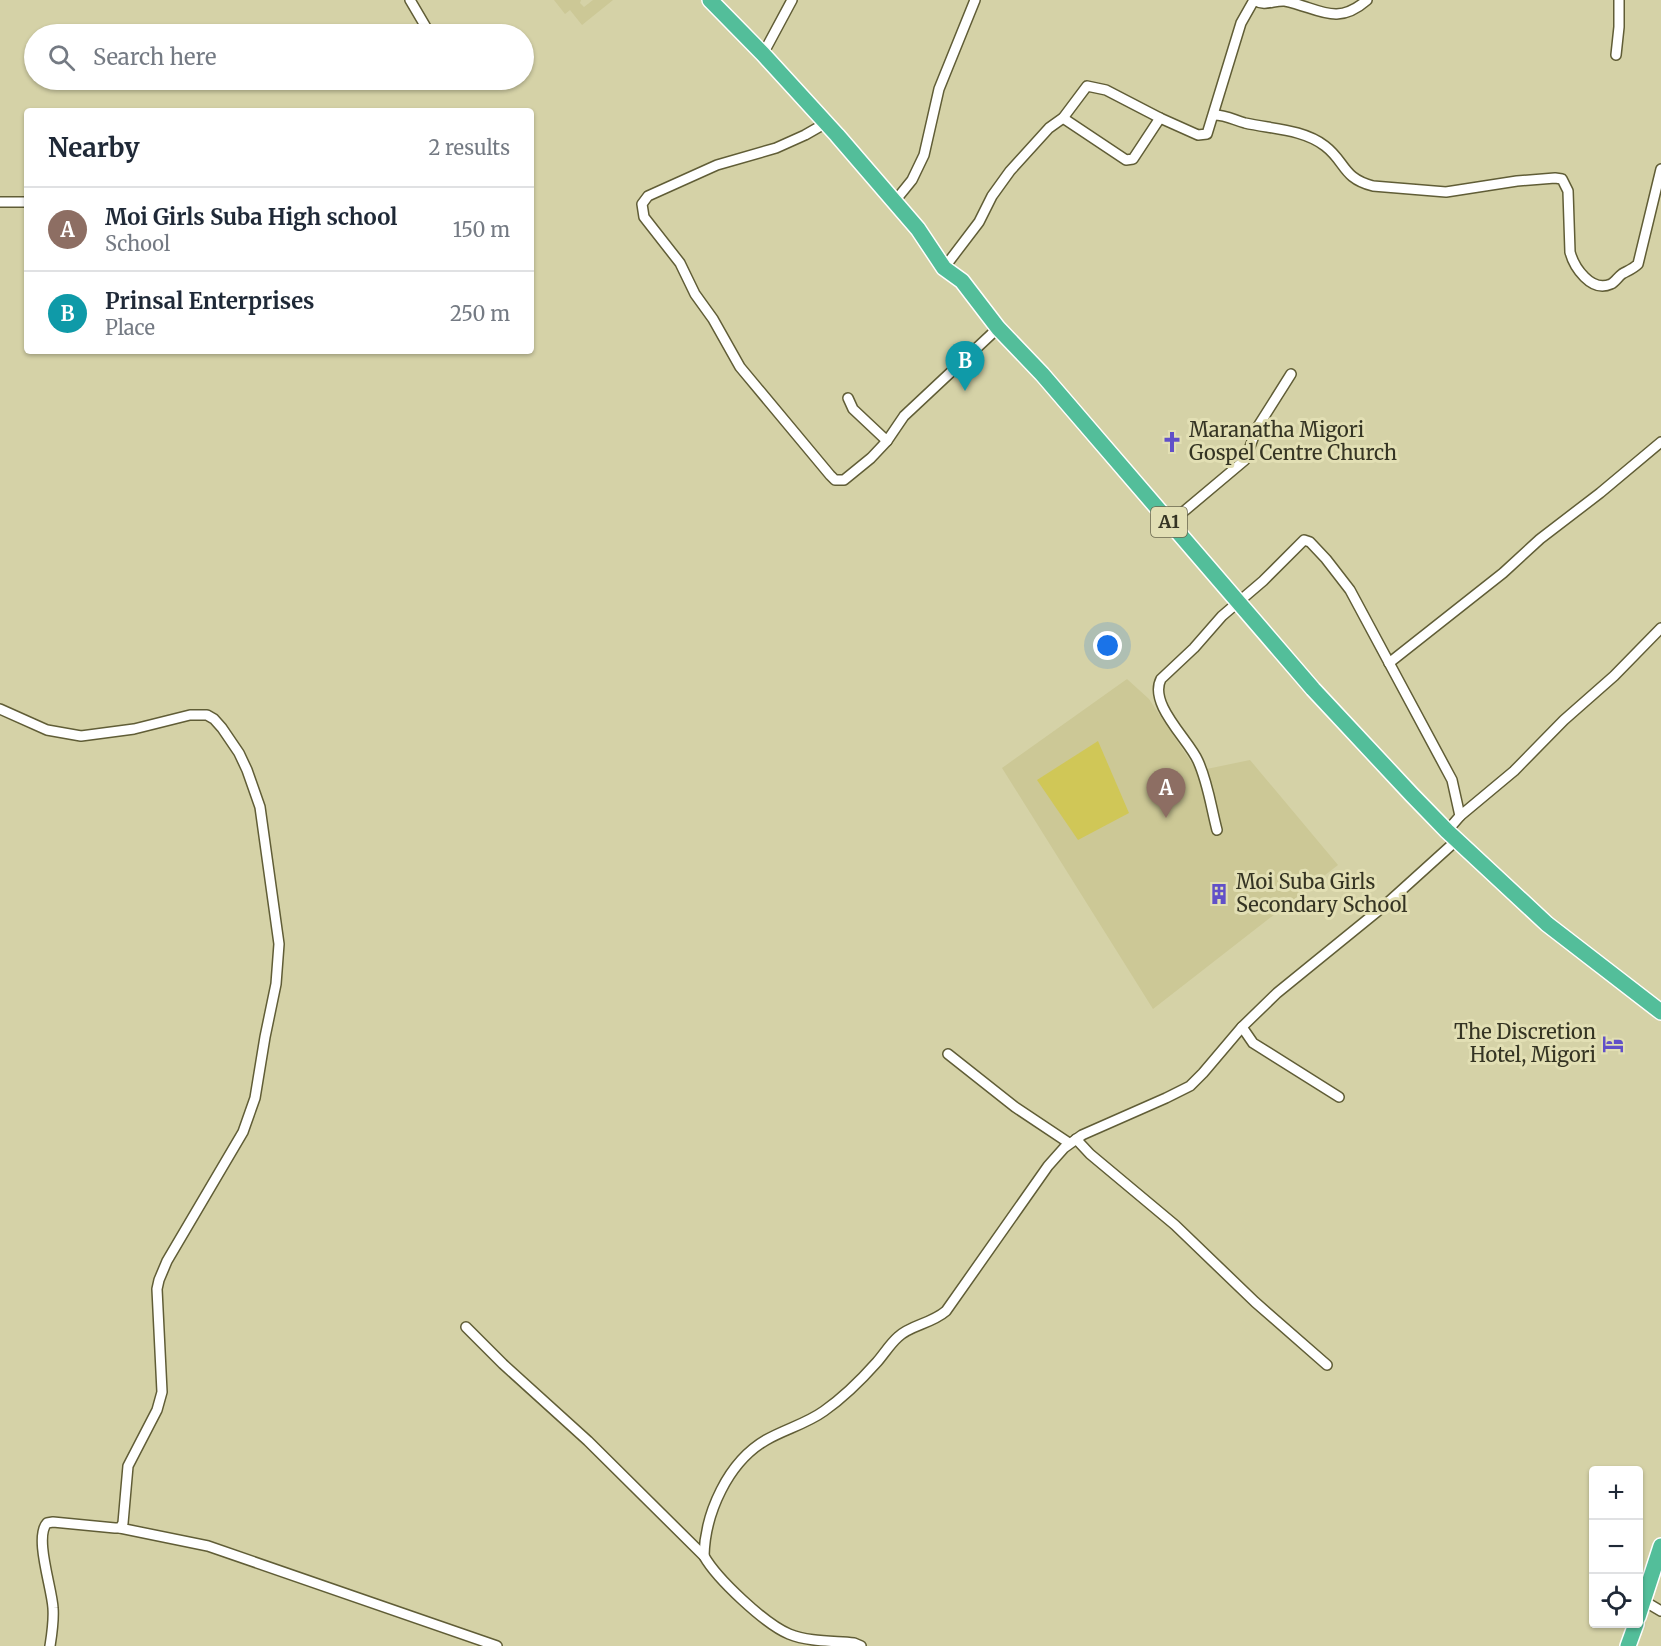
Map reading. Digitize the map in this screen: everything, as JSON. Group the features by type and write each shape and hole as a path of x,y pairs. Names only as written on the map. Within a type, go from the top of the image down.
{"highway":[{"name":"A1","path":"710,0 763,54 895,201 918,229 944,268 962,281 998,328 1042,374 1348,729 1452,835 1547,924 1661,1012"},
{"path":"1644,1601 1661,1546"},
{"path":"1628,1646 1634,1628"}],"street":[{"path":"410,0 424,24"},
{"path":"763,54 792,0"},
{"path":"895,201 912,180 924,155 939,88 975,0"},
{"path":"944,268 979,222 992,196 1010,171 1049,128 1063,118 1084,88 1089,85 1106,90 1160,118 1198,135 1204,135 1209,130 1214,115 1241,23 1254,0 1262,4 1286,1 1326,13 1340,14 1352,12 1367,0"},
{"path":"1616,55 1619,0"},
{"path":"1214,115 1226,115 1246,123 1311,138 1324,144 1349,175 1362,183 1373,186 1446,192 1559,178 1565,182 1568,191 1572,261 1587,279 1603,285 1614,282 1638,264 1661,169"},
{"path":"1063,118 1126,160 1133,159 1160,118"},
{"path":"826,123 776,148 717,165 648,196 642,204 644,217 680,263 695,294 713,319 740,367 830,476 835,480 844,480 871,458 887,441 904,416 998,328"},
{"path":"0,202 24,202"},
{"path":"1170,523 1245,460 1257,428 1291,374"},
{"path":"848,398 853,409 887,441"},
{"path":"1389,663 1503,573 1540,539 1661,442"},
{"path":"1217,830 1198,760 1166,711 1159,696 1158,684 1238,601 1263,581 1302,541 1308,540 1344,581 1452,780 1460,816"},
{"path":"704,1556 706,1533 714,1509 726,1484 744,1457 768,1439 808,1422 825,1411 865,1377 899,1336 933,1321 946,1311 1048,1166 1073,1141 1092,1129 1190,1086 1242,1027 1276,993 1356,929 1452,835 1460,816 1514,771 1661,628"},
{"path":"0,709 47,730 81,735 134,729 190,715 207,715 214,719 239,753 260,807 276,913 279,944 276,984 255,1098 243,1132 167,1261 159,1280 157,1301 162,1392 157,1410 128,1466 125,1482 125,1515 120,1528"},
{"path":"1242,1027 1253,1043 1339,1097"},
{"path":"948,1054 1015,1107 1073,1141 1090,1154 1168,1219 1255,1302 1327,1365"},
{"path":"466,1327 588,1441 761,1615 803,1642 854,1643 861,1646"},
{"path":"50,1646 53,1606 42,1530 47,1523 53,1522 120,1528 208,1546 497,1646"},
{"path":"1644,1601 1661,1611"}],"shaded area":[{"path":"554,0 581,0 580,3 584,7 593,0 613,0 582,25 570,10 565,14"},
{"path":"1127,679 1149,699 1197,771 1250,760 1338,865 1153,1009 1002,768"},
{"path":"1098,741 1129,813 1078,840 1037,780"}],"place":[{"name":"Prinsal Enterprises","path":"965,391"},
{"name":"Maranatha Migori Gospel Centre Church","path":"1172,442"},
{"name":"Moi Girls Suba High school","path":"1166,818"},
{"name":"Moi Suba Girls Secondary School","path":"1219,894"},
{"name":"The Discretion Hotel, Migori","path":"1613,1044"}]}
